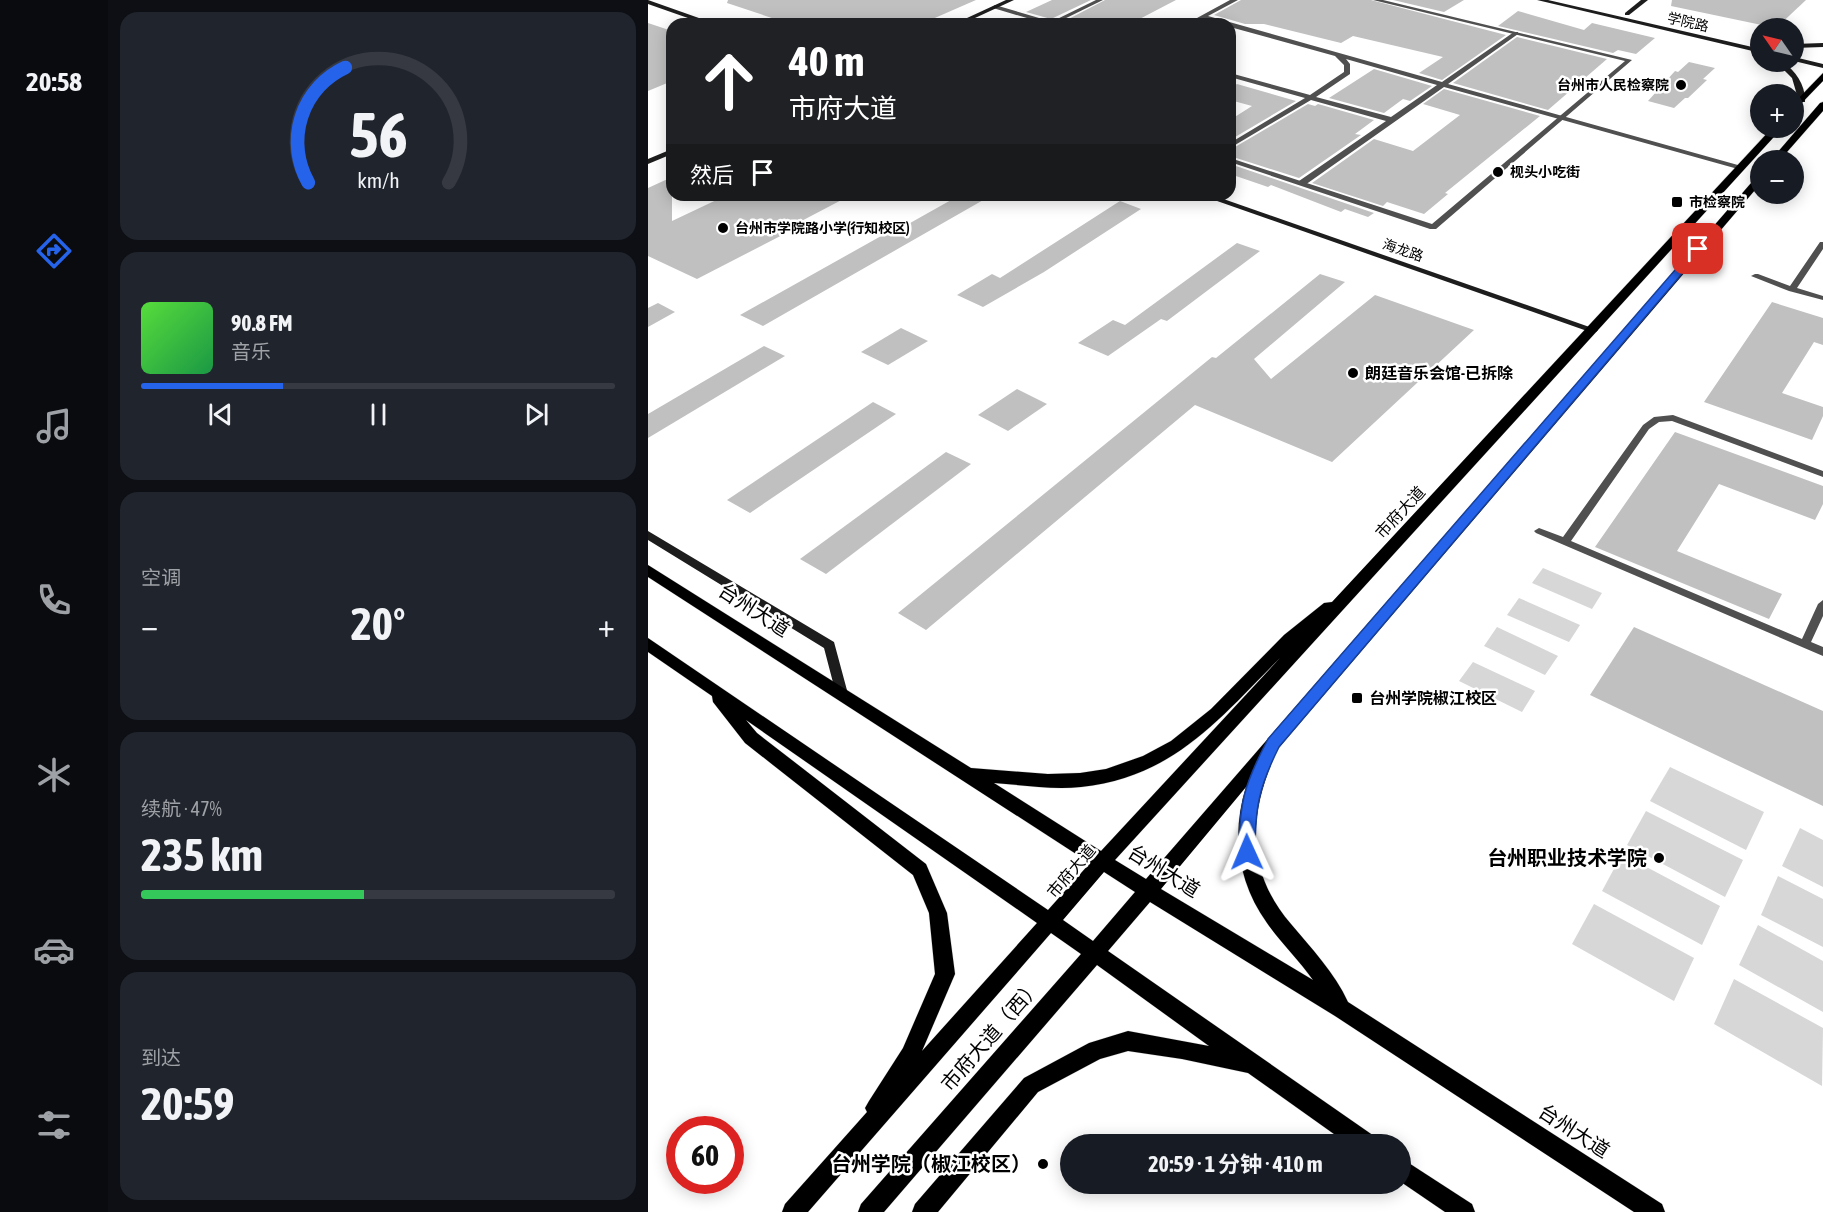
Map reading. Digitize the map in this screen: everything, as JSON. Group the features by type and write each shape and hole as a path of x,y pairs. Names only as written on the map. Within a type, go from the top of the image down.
{"main road":[{"path":"970,18 1011,0"},
{"name":"学院路","path":"1540,0 1750,49"},
{"name":"学院路","path":"1568,0 1750,42"},
{"path":"1627,14 1645,0"},
{"path":"648,2 694,18"},
{"path":"1804,46 1823,45"},
{"path":"1804,53 1823,58"},
{"path":"1804,61 1823,66"},
{"path":"1804,98 1823,76"},
{"path":"1784,150 1823,105"},
{"name":"市府大道","path":"1051,922 1103,861 1768,138"},
{"path":"648,162 666,154"},
{"path":"1147,890 1750,190"},
{"name":"海龙路","path":"1221,201 1593,330"},
{"path":"648,535 830,645 842,694"},
{"name":"台州大道","path":"648,570 1147,890 1342,1009 1654,1212"},
{"path":"968,775 1042,781 1095,778 1129,767 1176,747 1230,699 1279,648 1313,618 1349,594"},
{"path":"648,644 1051,922 1352,1134"},
{"path":"707,684 751,738 920,870 938,914 945,974 910,1055 848,1151"},
{"path":"1273,743 1254,782 1247,815 1247,852 1255,885 1266,907 1315,967 1342,1009"},
{"name":"市府大道（西）","path":"869,1212 1147,890"},
{"name":"市府大道（西）","path":"793,1212 1051,922"},
{"path":"924,1212 1031,1085 1096,1050 1128,1041 1182,1049 1255,1066"},
{"path":"1411,1176 1464,1212"}],"street":[{"path":"1203,17 1236,0"},
{"path":"995,7 1032,18"},
{"path":"1236,26 1741,167"},
{"path":"1302,183 1516,33"},
{"path":"1236,142 1348,73 1347,64 1338,56"},
{"path":"1236,77 1392,120"}],"lane":[{"path":"1064,18 1100,0"},
{"path":"1236,162 1433,227 1629,60 1376,0"},
{"path":"1792,289 1823,244"},
{"path":"1755,276 1823,298"},
{"path":"1565,542 1646,427 1657,419 1673,418 1823,474"},
{"path":"1539,531 1823,652"},
{"path":"1805,644 1823,604"}],"shaded area":[{"path":"1543,568 1602,593 1592,609 1532,583"},
{"path":"1519,598 1580,625 1569,642 1507,615"},
{"path":"1497,627 1558,656 1545,675 1484,646"},
{"path":"1473,662 1535,691 1522,712 1459,681"},
{"path":"1670,767 1764,812 1746,850 1650,801"},
{"path":"1646,811 1743,860 1725,897 1627,845"},
{"path":"1800,828 1823,840 1823,887 1782,866"},
{"path":"1622,854 1720,906 1702,945 1602,891"},
{"path":"1778,876 1823,899 1823,947 1761,915"},
{"path":"1594,904 1694,958 1674,1001 1572,944"},
{"path":"1758,925 1823,961 1823,1012 1739,965"},
{"path":"1734,979 1823,1028 1822,1086 1714,1024"}],"building":[{"path":"728,0 976,0 935,18 772,18 727,3"},
{"path":"1052,0 1091,0 1053,18 1026,12"},
{"path":"1105,0 1176,0 1142,18 1070,18"},
{"path":"1241,0 1371,0 1506,35 1442,80 1419,73 1443,57 1353,36 1341,43 1264,24 1245,24 1236,21 1236,18 1214,15"},
{"path":"1393,0 1464,0 1444,12"},
{"path":"1672,0 1806,0 1787,18 1750,18 1750,23 1671,6"},
{"path":"1518,11 1584,30 1592,23 1655,38 1636,54 1618,50 1613,53 1498,26"},
{"path":"648,23 666,29 666,84 648,91"},
{"path":"1517,37 1607,59 1548,110 1453,83"},
{"name":"台州市人民检察院","path":"1689,62 1715,68 1703,79 1707,80 1674,108 1648,101 1675,71 1678,72"},
{"path":"1374,69 1432,86 1410,101 1403,99 1384,113 1329,98"},
{"path":"1236,85 1296,101 1236,136 1236,116 1252,106 1236,102"},
{"path":"1444,89 1540,116 1445,193 1448,194 1424,214 1387,202 1383,206 1312,183 1374,139 1413,151 1460,115 1423,104"},
{"path":"1308,104 1315,106 1318,104 1374,120 1355,134 1361,135 1299,178 1236,158 1236,146"},
{"path":"1236,166 1374,213 1368,217 1345,209 1341,212 1271,185 1268,187 1236,176"},
{"name":"台州市学院路小学(行知校区)","path":"666,180 666,201 672,201 672,221 714,201 840,201 792,226 796,228 697,279 648,256 648,188"},
{"path":"949,201 982,201 763,326 740,315 899,226 903,227"},
{"path":"1120,201 1141,209 1044,272 983,307 957,295 992,274 1000,278"},
{"path":"1237,243 1260,251 1167,321 1161,319 1108,356 1078,343 1113,320 1125,325"},
{"path":"1320,274 1345,282 1254,359 1271,379 1375,295 1474,330 1332,462 1195,405 926,630 898,613 1212,357 1216,358"},
{"path":"1772,302 1823,318 1823,345 1814,342 1782,393 1823,407 1823,416 1812,440 1704,402"},
{"path":"658,303 675,312 648,327 648,308"},
{"path":"901,328 928,341 888,365 861,352"},
{"path":"764,346 785,356 648,438 648,414"},
{"path":"1017,389 1047,404 1008,431 978,415"},
{"path":"873,402 896,414 750,513 727,500"},
{"path":"1675,432 1823,486 1823,504 1815,520 1719,484 1677,551 1782,594 1769,619 1595,547"},
{"path":"946,452 971,464 826,574 800,559"},
{"path":"1634,627 1823,711 1823,806 1590,695"}],"place":[{"name":"台州市人民检察院","path":"1681,85"},
{"name":"枧头小吃街","path":"1498,172"},
{"name":"市检察院","path":"1677,202"},
{"name":"台州市学院路小学(行知校区)","path":"723,228"},
{"name":"朗廷音乐会馆-已拆除","path":"1353,373"},
{"name":"台州学院椒江校区","path":"1357,698"},
{"name":"台州职业技术学院","path":"1659,858"},
{"name":"台州学院（椒江校区）","path":"1043,1164"}],"route":[{"path":"1247,852 1246,831 1250,798 1254,782 1273,743 1698,249"}]}
